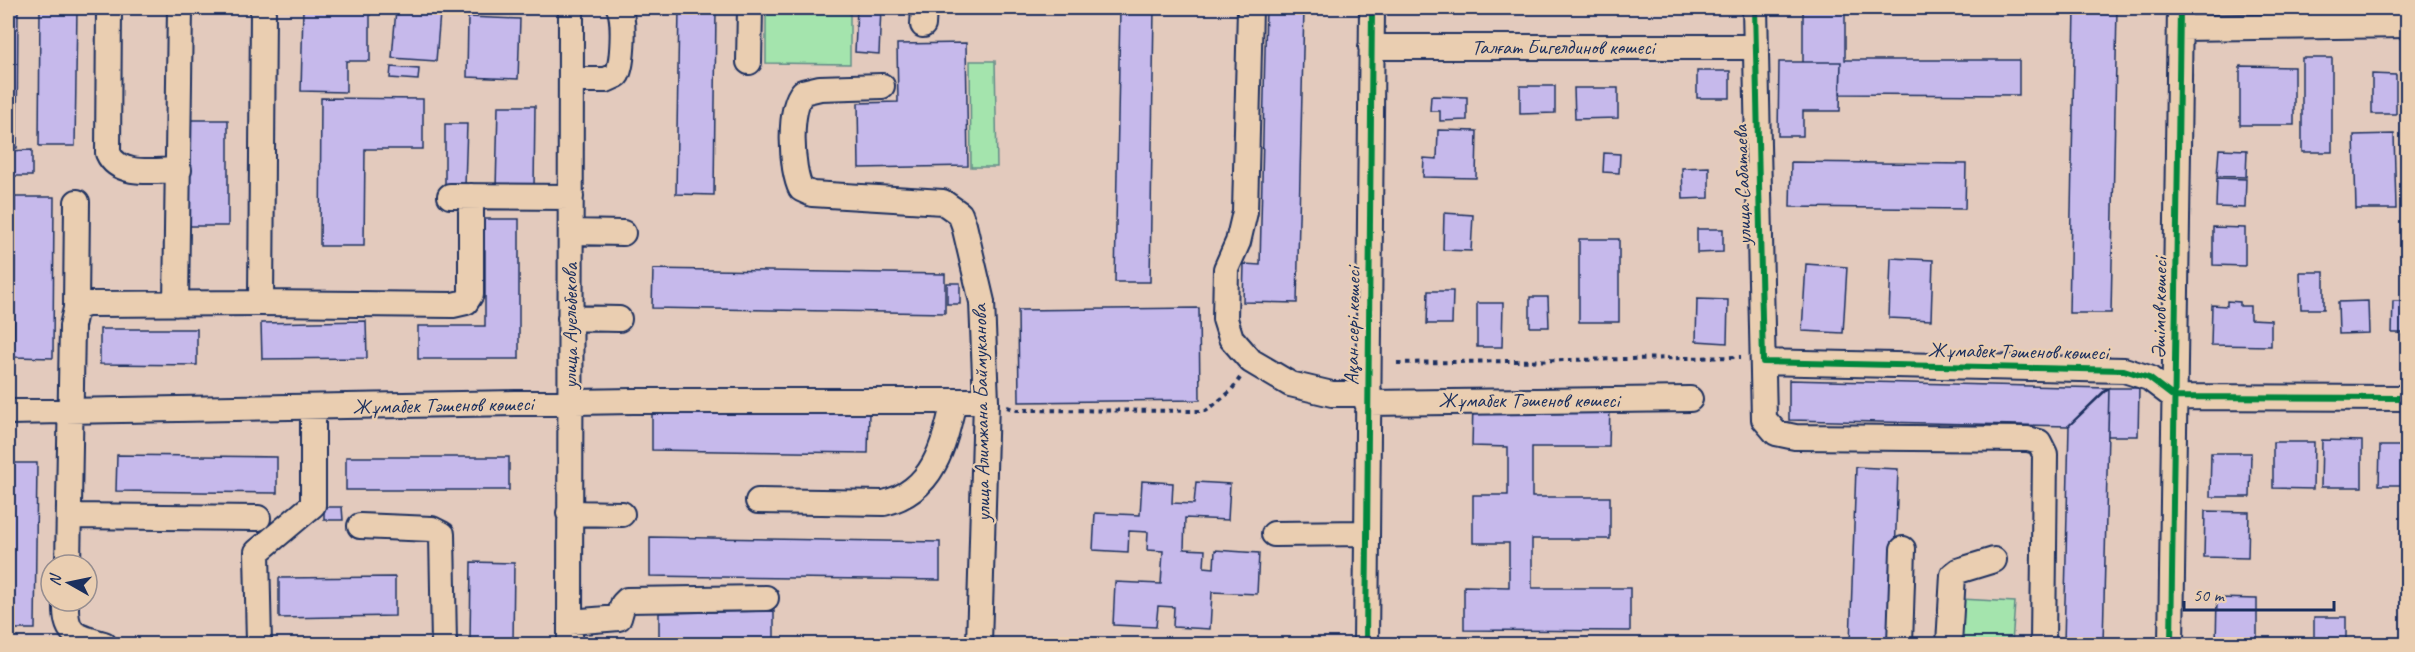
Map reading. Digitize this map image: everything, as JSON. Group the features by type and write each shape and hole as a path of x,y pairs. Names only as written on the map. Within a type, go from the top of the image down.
{"street":[{"path":"109,8 107,145 111,159 124,169 179,170"},
{"path":"176,304 180,8"},
{"path":"261,303 263,8"},
{"name":"улица Ауельбекова","path":"570,633 571,8"},
{"path":"572,80 606,80 617,75 621,64 622,18 619,8"},
{"path":"749,62 750,8"},
{"name":"Жұмабек Тәшенов көшесі","path":"1250,8 1245,212 1238,242 1230,255 1226,269 1225,319 1231,338 1251,361 1280,378 1311,390 1367,398 1690,399"},
{"name":"Ақан сері көшесі","path":"1366,645 1372,8"},
{"name":"улица Сабатаева","path":"1755,8 1754,47 1764,419 1770,428 1782,436 2028,439 2039,442 2045,454 2043,645"},
{"path":"2180,18 2408,25"},
{"name":"Әшімов көшесі","path":"2171,645 2180,18"},
{"name":"Талғат Бигелдинов көшесі","path":"1371,47 1754,47"},
{"name":"улица Алимжана Баймуканова","path":"882,86 809,90 799,97 794,118 796,180 801,189 822,196 933,201 952,207 960,214 982,302 986,401 980,645"},
{"path":"76,308 87,304 453,305 466,302 471,294 461,196 571,197"},
{"path":"68,553 72,326 76,308 77,202"},
{"path":"571,232 623,233"},
{"path":"570,318 619,319"},
{"name":"Жұмабек Тәшенов көшесі","path":"1763,359 2124,369 2149,378 2174,397"},
{"path":"2174,397 2408,398"},
{"name":"Жұмабек Тәшенов көшесі","path":"8,412 313,408 633,400 986,401"},
{"path":"758,501 884,503 899,499 913,491 932,470 946,435 954,401"},
{"path":"259,645 257,552 313,505 313,408"},
{"path":"569,513 622,514"},
{"path":"69,516 258,518"},
{"path":"360,526 432,530 442,534 444,645"},
{"path":"1274,534 1366,533"},
{"path":"1900,645 1903,549"},
{"path":"1949,645 1953,575 1958,571 1994,560"},
{"path":"570,633 619,618 623,604 627,600 766,598"},
{"path":"65,613 65,621 69,629 77,635 104,645"}],"path":[{"path":"1397,363 1763,359"},
{"path":"986,401 1017,410 1206,411 1230,392 1251,361"}],"green space":[{"path":"766,8 850,8 850,64 766,63"},
{"path":"970,61 995,61 997,167 971,167"},
{"path":"1961,599 2015,602 2012,644 1958,644"}],"building":[{"path":"8,8 18,8 17,148 8,148"},
{"path":"40,8 77,8 75,146 39,146"},
{"path":"303,8 370,8 370,61 346,61 346,92 301,91"},
{"path":"679,8 716,8 714,195 676,194"},
{"path":"857,8 881,8 879,54 855,52"},
{"path":"1120,8 1154,8 1150,282 1115,282"},
{"path":"1266,8 1304,8 1297,303 1243,302 1244,264 1260,265"},
{"path":"1803,8 1845,8 1845,60 2019,60 2019,95 1840,94 1841,62 1803,62"},
{"path":"2075,8 2117,8 2111,313 2069,313"},
{"path":"396,9 440,13 436,61 392,58"},
{"path":"468,17 520,19 518,79 467,77"},
{"path":"966,43 968,166 859,168 858,103 898,102 897,44"},
{"path":"2302,58 2332,58 2332,152 2302,152"},
{"path":"1779,62 1841,62 1840,111 1803,111 1803,136 1778,136"},
{"path":"2240,66 2294,67 2294,125 2240,125"},
{"path":"391,67 419,69 418,80 390,78"},
{"path":"1697,71 1730,71 1730,98 1697,98"},
{"path":"2372,74 2396,75 2396,114 2372,114"},
{"path":"1520,86 1555,86 1555,113 1520,114"},
{"path":"1574,88 1618,88 1618,118 1575,119"},
{"path":"1431,96 1467,97 1467,120 1440,121 1440,111 1430,111"},
{"path":"321,98 423,99 423,149 365,149 364,246 320,246"},
{"path":"498,106 535,106 534,189 496,189"},
{"path":"190,120 228,120 228,226 190,226"},
{"path":"445,124 467,124 465,186 445,186"},
{"path":"1438,130 1477,131 1476,178 1423,177 1424,158 1437,159"},
{"path":"2394,134 2396,209 2356,209 2354,135"},
{"path":"2219,149 2247,150 2246,177 2217,176"},
{"path":"32,150 32,176 8,176 8,151"},
{"path":"1604,153 1620,154 1619,173 1603,172"},
{"path":"1791,162 1966,164 1965,209 1790,207"},
{"path":"1709,167 1709,198 1683,199 1682,168"},
{"path":"2217,178 2246,179 2245,208 2216,207"},
{"path":"15,197 54,197 53,358 14,357"},
{"path":"1444,213 1473,215 1471,251 1443,250"},
{"path":"474,219 519,219 519,359 418,359 418,326 485,326 485,250 474,251"},
{"path":"2213,227 2245,228 2245,266 2213,265"},
{"path":"1697,229 1723,229 1723,252 1697,253"},
{"path":"1579,239 1619,239 1619,322 1579,322"},
{"path":"1891,258 1933,260 1931,320 1889,318"},
{"path":"1806,264 1847,267 1843,333 1802,331"},
{"path":"653,269 945,274 945,313 652,308"},
{"path":"2300,272 2324,272 2324,309 2301,309"},
{"path":"947,283 960,283 960,304 947,304"},
{"path":"1428,291 1453,291 1452,324 1427,324"},
{"path":"1530,297 1548,297 1549,327 1530,327"},
{"path":"1697,299 1728,300 1727,343 1696,341"},
{"path":"2227,301 2240,302 2240,306 2250,306 2250,319 2271,320 2271,346 2211,345 2212,305 2227,306"},
{"path":"2368,301 2369,333 2339,334 2338,302"},
{"path":"2393,301 2408,301 2408,333 2392,333"},
{"path":"1477,303 1503,303 1502,347 1477,347"},
{"path":"1199,308 1200,400 1019,402 1018,310"},
{"path":"366,321 367,358 262,359 261,323"},
{"path":"100,329 197,329 197,365 100,364"},
{"path":"1789,380 2107,388 2068,426 1789,420"},
{"path":"2109,388 2103,644 2064,644 2069,426"},
{"path":"2109,388 2139,388 2138,436 2108,436"},
{"path":"1473,403 1610,404 1609,447 1532,447 1532,497 1610,497 1610,539 1532,539 1532,588 1630,588 1630,631 1464,630 1464,586 1509,587 1509,543 1473,543 1473,495 1508,495 1508,447 1472,446"},
{"path":"652,408 869,412 868,453 652,450"},
{"path":"2322,440 2362,441 2362,487 2321,487"},
{"path":"2273,442 2314,442 2313,489 2273,488"},
{"path":"2380,446 2408,446 2408,485 2379,485"},
{"path":"2211,453 2251,453 2250,497 2210,497"},
{"path":"117,455 277,457 277,493 116,491"},
{"path":"346,457 509,457 509,490 346,490"},
{"path":"8,463 37,463 35,629 8,629"},
{"path":"1856,467 1898,469 1892,644 1850,644"},
{"path":"1142,481 1173,483 1172,503 1194,504 1196,482 1230,484 1228,520 1185,518 1184,549 1205,550 1204,567 1214,568 1215,550 1259,553 1257,594 1212,592 1210,629 1173,627 1174,607 1158,606 1156,627 1113,625 1115,582 1161,584 1163,551 1147,550 1148,532 1129,531 1128,552 1093,550 1095,513 1140,515"},
{"path":"324,507 342,507 343,520 324,520"},
{"path":"2205,511 2249,512 2248,558 2204,557"},
{"path":"650,537 940,542 940,580 650,576"},
{"path":"471,562 514,563 513,644 470,644"},
{"path":"395,577 395,616 279,618 279,578"},
{"path":"2217,598 2257,599 2257,644 2216,644"},
{"path":"774,611 774,644 659,644 659,613"},
{"path":"2314,617 2346,617 2346,644 2314,644"}],"cycle path":[{"path":"1366,644 1372,8"},
{"path":"1755,8 1763,362 2124,370 2149,378 2174,397 2408,398"},
{"path":"2171,644 2180,8"}]}
